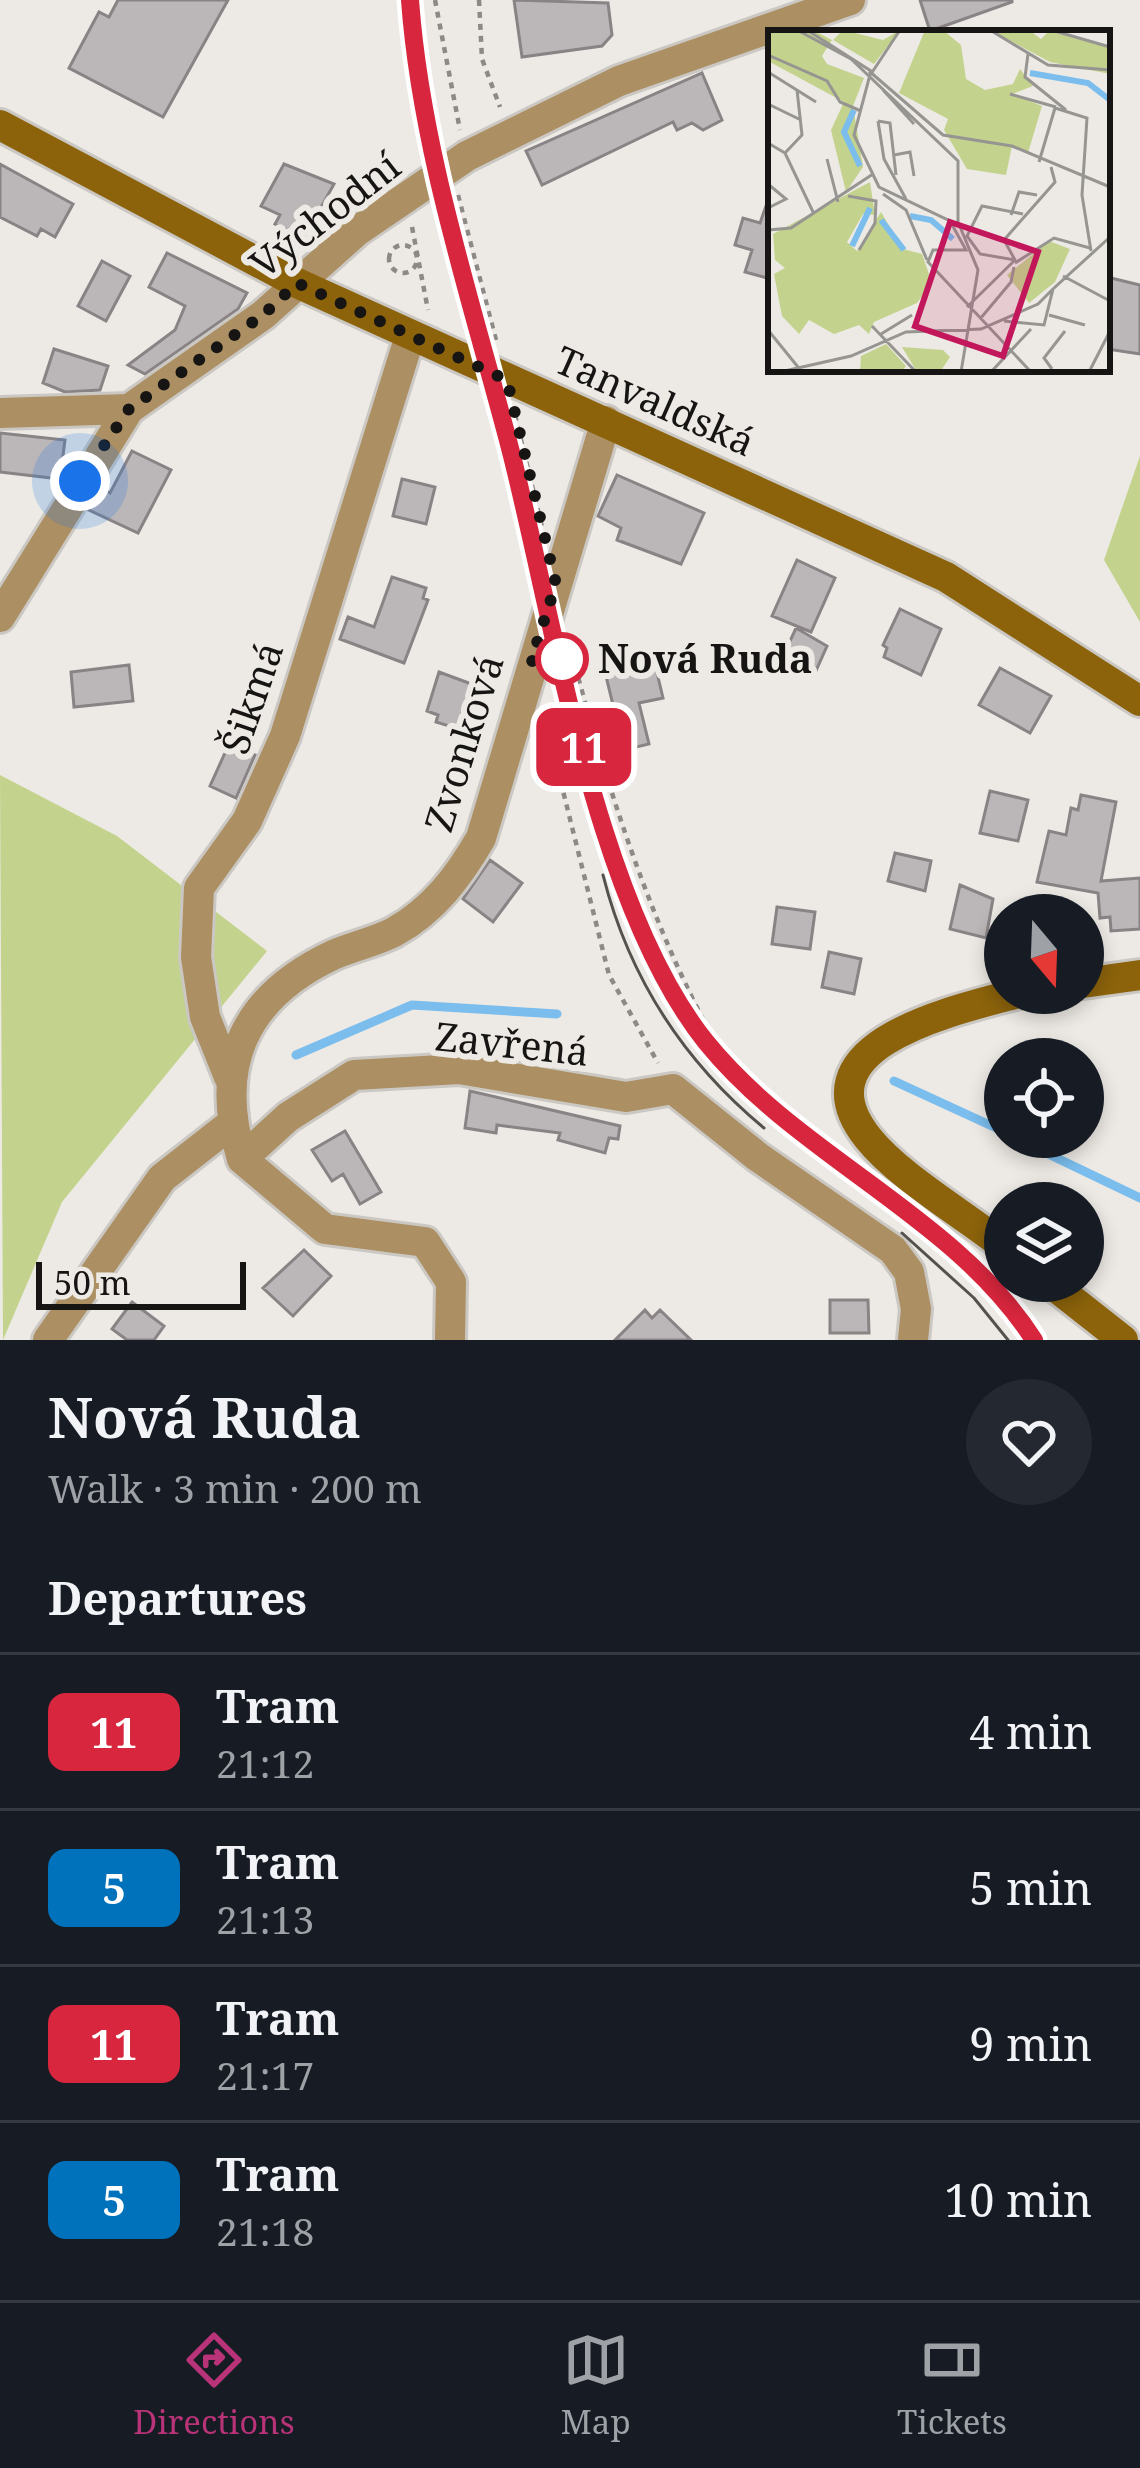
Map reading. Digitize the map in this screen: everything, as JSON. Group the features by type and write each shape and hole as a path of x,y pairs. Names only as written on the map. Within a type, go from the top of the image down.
{"main road":[{"name":"Tanvaldská","path":"0,124 297,283 421,332 507,380 946,577 1140,701"},
{"path":"1104,980 1140,975"},
{"path":"984,1003 925,1021 877,1044 856,1068 851,1099 871,1142 984,1231"},
{"path":"1075,1302 1123,1340"}],"street":[{"name":"Východní","path":"0,616 129,409 263,315 406,198 459,161 669,60 850,0"},
{"name":"Šikmá","path":"229,1077 205,1017 196,957 199,888 247,821 285,736 421,332"},
{"path":"0,413 129,409"},
{"name":"Zvonková","path":"242,1159 231,1124 229,1077 249,1023 280,984 394,932 458,877 482,838 606,421"},
{"name":"Zavřená","path":"242,1159 288,1117 354,1076 459,1069 626,1097 673,1089"},
{"path":"673,1089 758,1157 893,1250 909,1271 916,1309 914,1340"},
{"path":"48,1340 162,1178 231,1124"},
{"path":"242,1159 326,1229 424,1242 451,1282 450,1340"}],"path":[{"path":"435,0 459,161 546,539"},
{"path":"479,0 482,59 514,134"},
{"path":"406,198 417,256 421,332"},
{"path":"407,245 417,256 407,272 390,263 398,246 407,245"},
{"path":"567,635 600,758 661,933 708,1029"},
{"path":"542,706 609,975 673,1089"}],"green space":[{"path":"1140,456 1140,622 1104,560"},
{"path":"0,775 117,836 267,951 62,1202 3,1340"}],"building":[{"path":"118,0 228,0 163,117 69,68 99,12 109,17"},
{"path":"514,0 608,3 612,35 602,46 522,57"},
{"path":"920,0 1012,0 1012,2 930,30"},
{"path":"702,73 722,120 703,130 692,123 677,130 673,122 542,185 526,151"},
{"path":"0,164 73,204 55,237 41,229 37,236 0,217"},
{"path":"284,164 334,184 304,238 275,224 280,215 261,206"},
{"path":"768,206 768,278 745,272 752,250 735,245 743,218 760,223"},
{"path":"167,253 247,293 238,309 145,374 128,365 175,330 185,306 149,287"},
{"path":"102,261 130,276 106,321 78,306"},
{"path":"1110,278 1140,285 1140,354 1110,349"},
{"path":"54,349 108,366 100,390 65,392 43,383"},
{"path":"0,433 65,440 60,479 0,472"},
{"path":"132,451 171,470 138,533 89,510 102,489 110,493"},
{"path":"617,475 704,513 681,564 617,540 621,528 598,516"},
{"path":"402,479 435,487 426,524 393,516"},
{"path":"797,560 835,578 811,632 772,616"},
{"path":"392,577 426,588 423,598 428,600 404,663 340,639 348,617 374,627"},
{"path":"900,609 941,629 921,675 884,657 887,648 883,645"},
{"path":"796,628 827,646 815,673 783,656"},
{"path":"653,656 663,698 639,703 649,744 624,750 604,668"},
{"path":"129,665 133,701 74,707 71,672"},
{"path":"1000,668 1051,696 1030,733 979,705"},
{"path":"439,672 485,689 473,726 464,724 462,730 436,722 438,715 427,711"},
{"path":"229,744 255,755 236,798 210,786"},
{"path":"990,791 1028,800 1018,841 980,833"},
{"path":"1081,795 1116,802 1101,881 1140,878 1140,929 1111,931 1110,917 1104,918 1104,894 1037,882 1049,831 1066,835 1071,808 1078,810"},
{"path":"895,853 931,861 925,891 888,881"},
{"path":"490,860 522,883 493,922 463,899"},
{"path":"960,885 984,895 984,938 950,929"},
{"path":"777,907 815,912 810,949 772,944"},
{"path":"829,952 861,959 854,994 822,987"},
{"path":"470,1091 620,1126 618,1139 609,1138 605,1153 558,1140 560,1133 497,1125 496,1133 465,1128"},
{"path":"345,1131 381,1192 360,1204 343,1174 332,1181 312,1150"},
{"path":"304,1250 331,1276 293,1316 263,1288"},
{"path":"830,1300 868,1300 869,1333 830,1333"},
{"path":"132,1302 164,1326 154,1340 127,1340 112,1329"},
{"path":"645,1310 652,1318 660,1310 691,1340 615,1340"}],"waterway":[{"path":"296,1055 412,1005 557,1014"},
{"path":"894,1081 984,1122"},
{"path":"1057,1158 1140,1198"}],"tram line":[{"path":"410,0 436,167 509,443 582,756 635,916 668,985 706,1043 785,1120 962,1257 1001,1296 1034,1340"},
{"name":"11","path":"410,0 419,67 454,230 592,779 627,896 650,948 672,994 755,1099 992,1286 1034,1340"},
{"path":"603,875 628,949 663,1015 708,1075 764,1128"},
{"path":"902,1233 974,1298 1008,1340"}],"place":[{"name":"Nová Ruda","path":"562,659"}],"route":[{"path":"80,481 129,409 263,315 297,283 507,380 556,584 531,661 562,659"}]}
